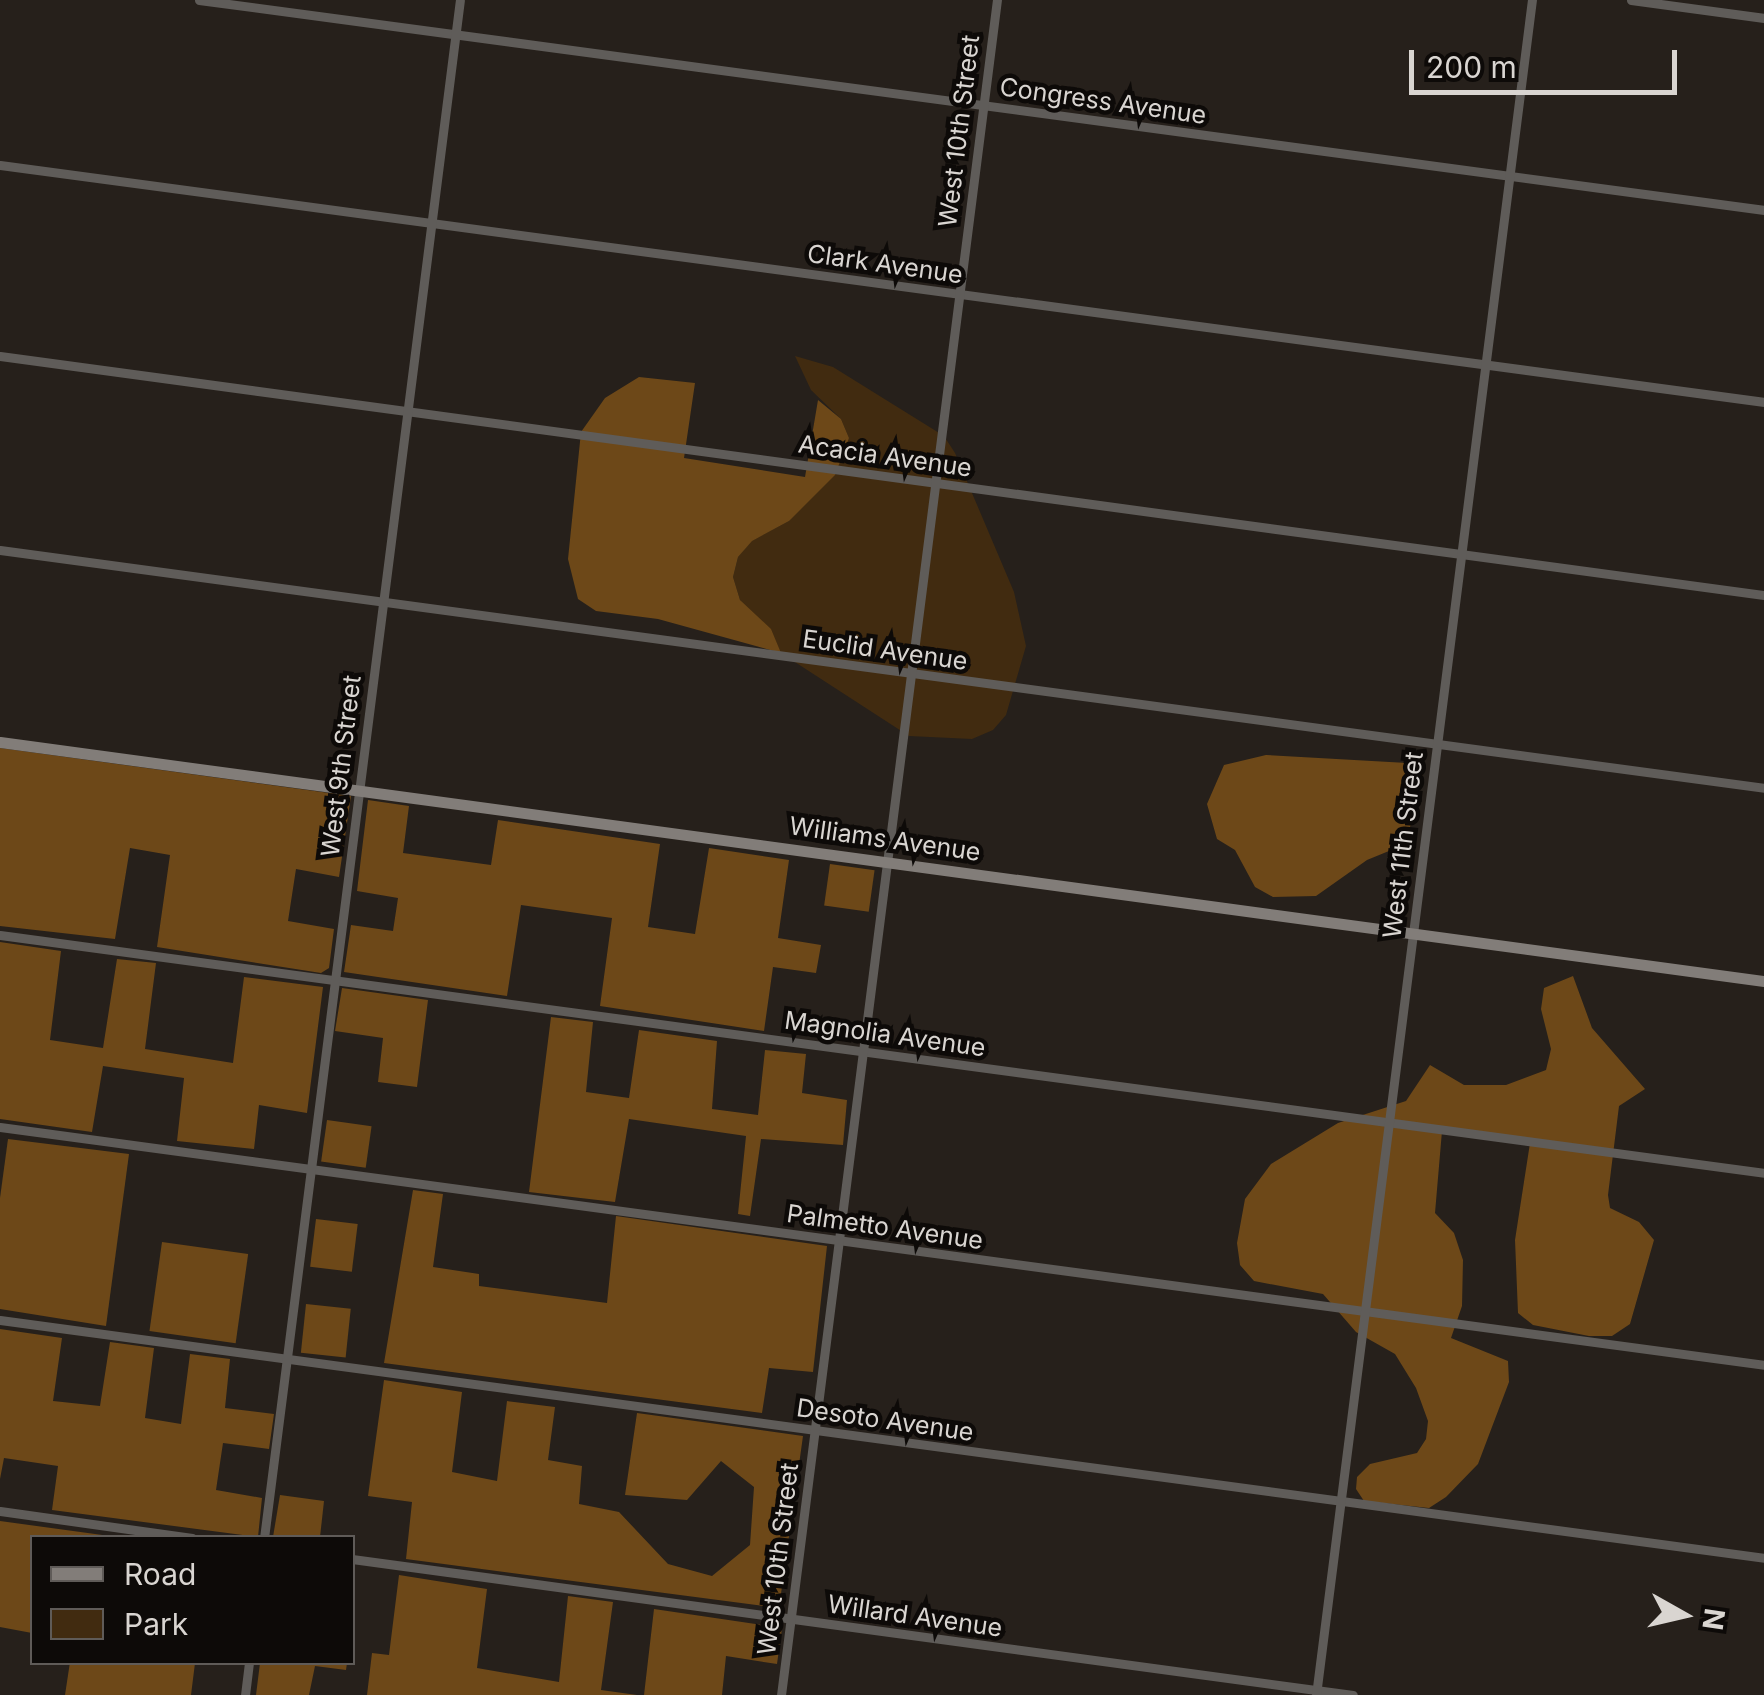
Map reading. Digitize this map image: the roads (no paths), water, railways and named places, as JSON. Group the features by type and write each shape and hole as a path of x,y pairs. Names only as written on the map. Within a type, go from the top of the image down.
{"street":[{"name":"Congress Avenue","path":"199,0 1764,210"},
{"name":"West 9th Street","path":"264,1535 460,0"},
{"name":"West 10th Street","path":"781,1695 996,0"},
{"name":"West 11th Street","path":"1316,1692 1532,0"},
{"path":"1631,0 1764,18"},
{"name":"Clark Avenue","path":"0,165 1764,402"},
{"name":"Acacia Avenue","path":"0,356 1764,595"},
{"name":"Euclid Avenue","path":"0,550 1764,788"},
{"name":"Williams Avenue","path":"0,742 1764,981"},
{"name":"Magnolia Avenue","path":"0,934 1764,1173"},
{"name":"Palmetto Avenue","path":"0,1127 1764,1365"},
{"name":"Desoto Avenue","path":"0,1320 1764,1558"},
{"path":"0,1511 171,1535"},
{"name":"Willard Avenue","path":"355,1559 1353,1695"},
{"path":"245,1695 249,1665"}]}
